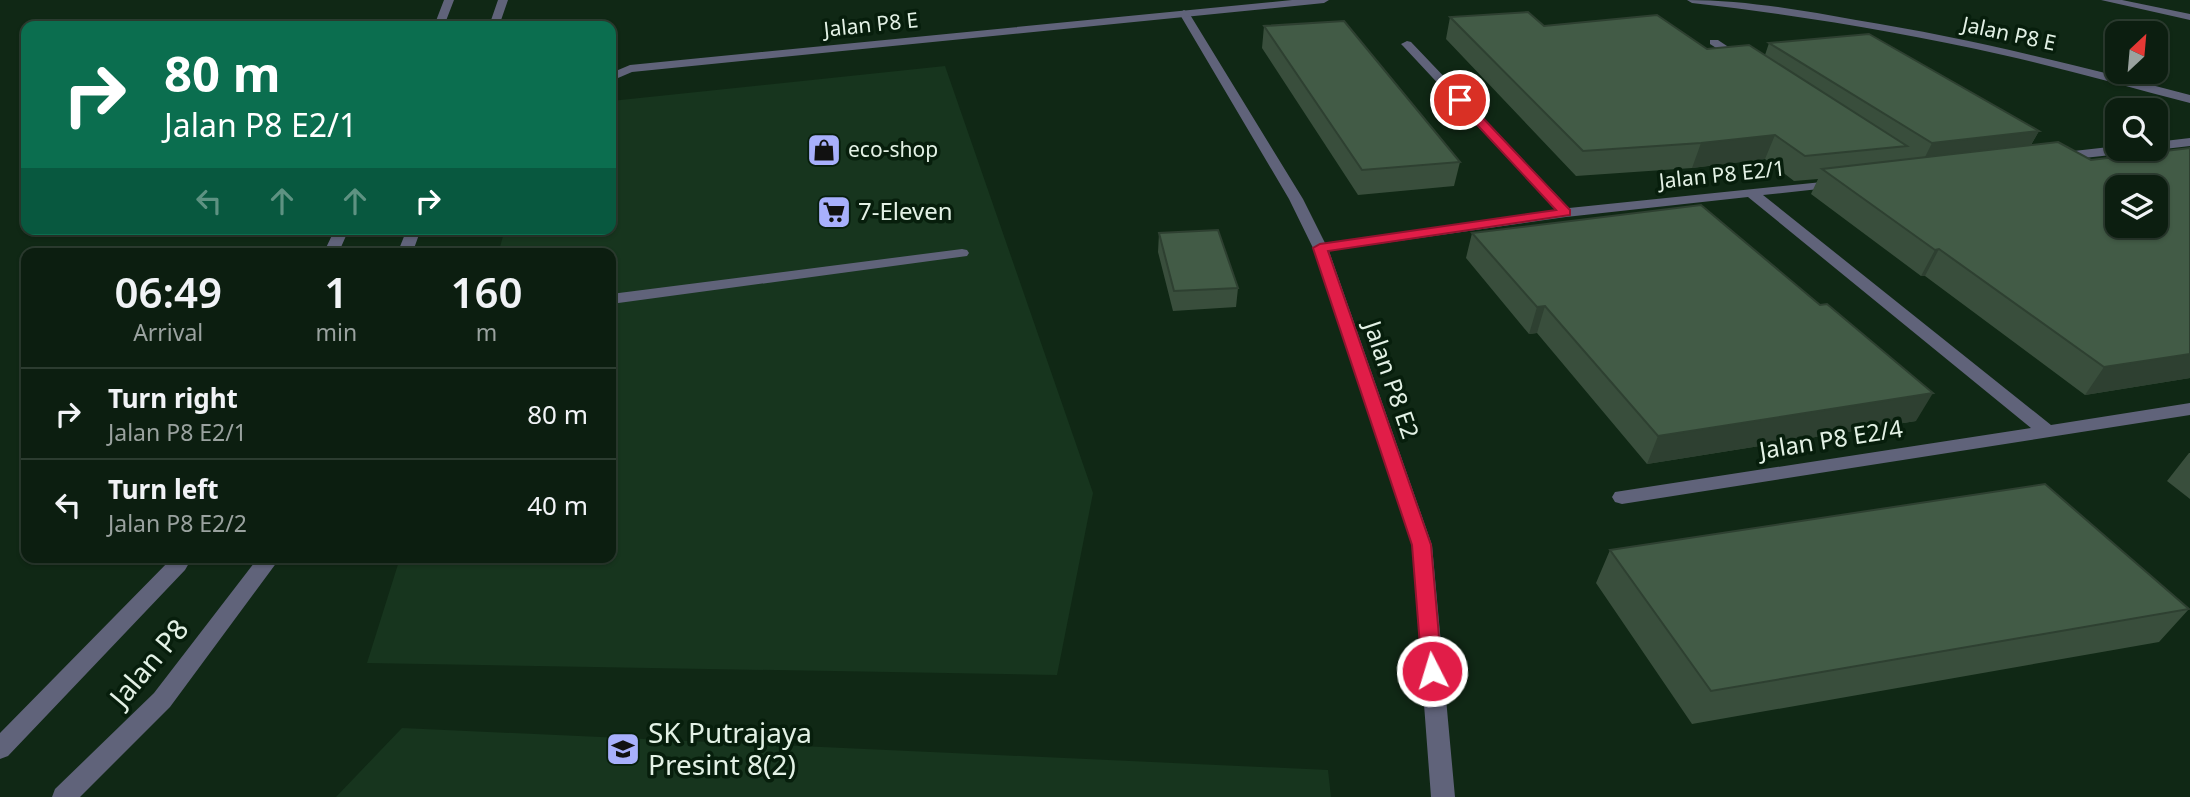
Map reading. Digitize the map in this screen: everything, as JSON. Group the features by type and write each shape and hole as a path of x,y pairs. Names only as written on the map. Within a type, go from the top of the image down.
{"street":[{"path":"441,21 449,0"},
{"path":"496,21 503,0"},
{"name":"Jalan P8 E","path":"630,69 1324,0"},
{"name":"Jalan P8 E","path":"1692,0 1719,1 1864,24 1979,47 2190,99"},
{"path":"2106,0 2190,17"},
{"name":"Jalan P8 E2","path":"1184,13 1296,199 1320,248 1422,545 1443,797"},
{"path":"1714,42 1759,71"},
{"path":"1407,44 1566,213"},
{"path":"616,65 630,69"},
{"path":"616,75 630,69"},
{"path":"2168,145 2190,142"},
{"path":"2036,159 2105,152"},
{"name":"Jalan P8 E2/1","path":"1320,248 1566,213 1847,182"},
{"path":"1753,194 2047,431"},
{"path":"616,298 962,253"},
{"name":"Jalan P8 E2/4","path":"1622,497 2190,409"},
{"name":"Jalan P8","path":"0,749 179,563"},
{"name":"Jalan P8","path":"64,797 162,699 266,563"}],"shaded area":[{"path":"945,66 1093,493 1057,675 367,663 398,563 616,563 616,248 500,248 503,235 616,235 616,100"},
{"name":"SK Putrajaya Presint 8(2)","path":"402,728 1328,770 1331,797 336,797"}],"building":[{"path":"1528,12 1544,26 1657,15 1707,49 1749,45 1907,146 1805,156 1775,135 1583,151 1450,17"},
{"path":"1344,21 1460,162 1362,170 1264,26"},
{"path":"1869,34 2039,131 1932,143 1769,43"},
{"path":"2058,142 2091,160 2105,158 2105,161 2168,161 2168,151 2190,148 2190,354 2104,367 1939,249 1935,250 1822,169"},
{"path":"1701,205 1820,305 1827,304 1933,393 1658,436 1545,306 1537,307 1472,233"},
{"path":"1218,230 1238,288 1174,291 1159,233"},
{"path":"2045,484 2189,609 1711,691 1610,550"}],"place":[{"name":"eco-shop","path":"824,150"},
{"name":"7-Eleven","path":"834,212"},
{"name":"SK Putrajaya Presint 8(2)","path":"623,749"}],"route":[{"path":"1432,671 1422,545 1320,248 1566,213 1460,100"}]}
